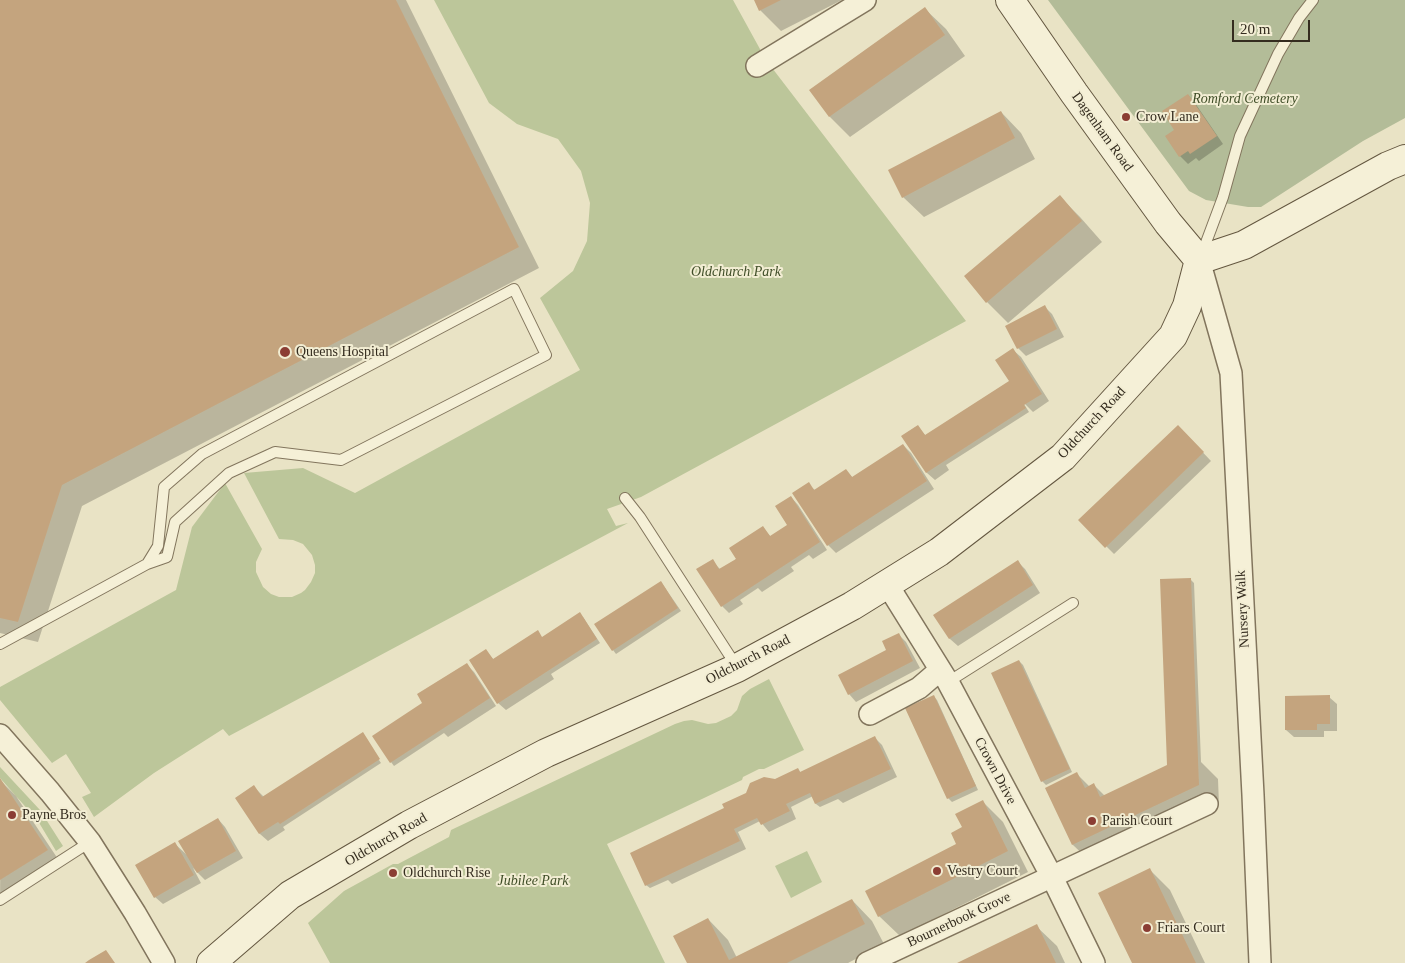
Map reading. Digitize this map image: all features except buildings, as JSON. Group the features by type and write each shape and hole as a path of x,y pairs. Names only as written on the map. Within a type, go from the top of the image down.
{"street":[{"path":"757,66 865,0"},
{"name":"Dagenham Road","path":"1010,0 1074,93 1168,223 1199,260"},
{"path":"1199,260 1244,245 1388,166 1405,159"},
{"name":"Oldchurch Road","path":"211,963 290,894 409,826 546,753 737,668 852,606 939,552 1063,457 1173,336 1187,306 1199,260"},
{"name":"Nursery Walk","path":"1199,260 1231,372 1260,963"},
{"name":"Crown Drive","path":"887,584 944,676 1052,877 1094,963"},
{"path":"870,714 944,676"},
{"path":"0,735 50,792 90,842 164,963"},
{"name":"Bournerbook Grove","path":"867,963 1207,804"}],"lane":[{"path":"1199,260 1223,197 1240,136 1278,54 1313,0"},
{"path":"0,644 147,564 167,557 175,522 229,473 275,452 341,460 546,355 514,289 202,454 164,487 158,546 147,564"},
{"path":"625,498 640,517 737,668"},
{"path":"944,676 1073,603"},
{"path":"0,900 90,842"}],"green space":[{"name":"Oldchurch Park","path":"434,0 733,0 766,60 966,321 641,497 607,509 616,526 628,523 229,736 223,729 154,773 94,817 82,797 91,793 66,754 52,763 0,700 0,687 176,590 192,527 225,483 262,549 256,562 256,572 263,587 271,594 279,597 292,597 305,590 311,582 315,573 312,555 303,544 293,540 279,539 244,473 303,468 355,493 580,370 540,298 573,271 587,241 590,203 581,171 558,139 517,124 489,103"},
{"name":"Romford Cemetery","path":"1048,0 1405,0 1405,118 1363,141 1261,207 1248,207 1206,200 1189,191"},
{"name":"Jubilee Park","path":"769,679 804,750 764,769 759,769 743,777 742,780 607,844 665,963 330,963 308,923 344,891 393,864 398,864 449,837 451,830 675,724 692,720 708,724 716,723 731,716 737,710 742,696 750,689"},
{"path":"0,767 40,810 63,846 56,851 38,821 0,778"},
{"path":"807,851 822,882 791,898 775,866"}],"place":[{"name":"Crow Lane","path":"1126,117"},
{"name":"Queens Hospital","path":"285,352"},
{"name":"Payne Bros","path":"12,815"},
{"name":"Parish Court","path":"1092,821"},
{"name":"Vestry Court","path":"937,871"},
{"name":"Oldchurch Rise","path":"393,873"},
{"name":"Friars Court","path":"1147,928"}]}
